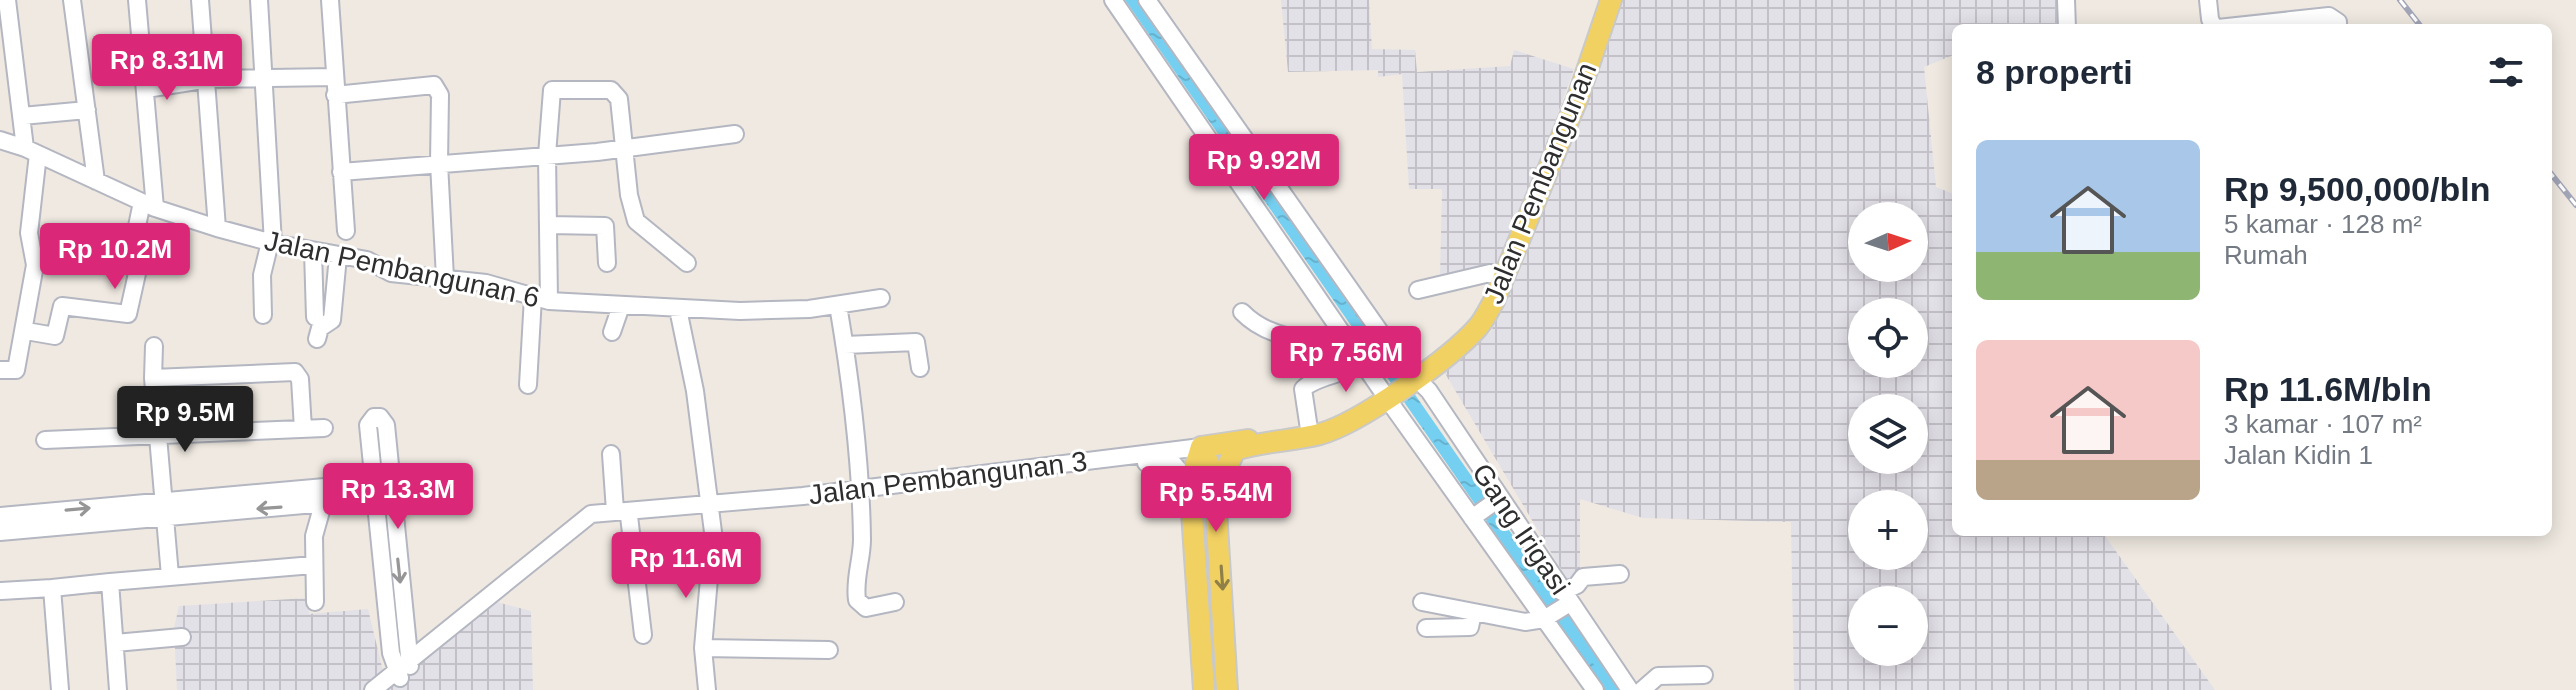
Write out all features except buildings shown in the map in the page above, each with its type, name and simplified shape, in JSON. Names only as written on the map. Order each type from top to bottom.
[{"type":"main road","name":"Jalan Pembangunan","points":[[1412,374],[1473,319],[1497,275],[1599,0]]},
{"type":"main road","name":"Jalan Pembangunan","points":[[1215,493],[1235,450],[1257,443],[1320,434],[1346,423],[1480,325],[1494,301],[1578,97],[1611,0]]},
{"type":"main road","name":"Jalan Pembangunan","points":[[1201,447],[1309,429],[1339,420],[1386,393]]},
{"type":"main road","points":[[1201,447],[1212,470],[1215,493],[1227,690]]},
{"type":"main road","points":[[1201,447],[1190,483],[1204,690]]},
{"type":"main road","points":[[1200,615],[1215,620],[1224,615]]},
{"type":"street","points":[[72,0],[96,181]]},
{"type":"street","points":[[130,260],[149,205],[146,89],[137,0]]},
{"type":"street","points":[[200,0],[209,79],[217,228]]},
{"type":"street","points":[[259,0],[272,243],[262,275],[263,315]]},
{"type":"street","points":[[330,0],[346,231]]},
{"type":"street","points":[[1113,0],[1232,166],[1362,362],[1486,508],[1558,607],[1595,690]]},
{"type":"street","name":"Gang Irigasi","points":[[1147,0],[1251,153],[1412,374],[1486,508],[1558,607],[1630,690]]},
{"type":"street","points":[[2066,0],[2067,24]]},
{"type":"street","points":[[2208,0],[2213,24]]},
{"type":"street","points":[[0,370],[16,370],[26,331],[34,257],[29,233],[32,151],[7,56],[5,7]]},
{"type":"street","points":[[2254,24],[2329,16],[2338,24]]},
{"type":"street","points":[[146,89],[209,79],[335,77]]},
{"type":"street","points":[[335,95],[434,85],[440,95],[439,163],[445,278]]},
{"type":"street","points":[[528,385],[548,225],[547,155],[552,90],[611,90],[619,99],[627,149],[629,195],[636,221],[687,263]]},
{"type":"street","points":[[22,116],[87,110]]},
{"type":"street","points":[[341,172],[627,149],[735,134]]},
{"type":"street","name":"Jalan Pembangunan 6","points":[[0,140],[32,151],[149,205],[272,243],[367,260],[391,273],[486,283],[541,299],[678,309],[809,309],[881,298]]},
{"type":"street","points":[[1232,166],[1251,153]]},
{"type":"street","points":[[548,225],[605,226],[607,263]]},
{"type":"street","points":[[26,331],[55,336],[62,306],[128,314],[138,269],[130,260],[81,249],[69,263],[34,257]]},
{"type":"street","points":[[313,251],[315,317]]},
{"type":"street","points":[[317,339],[320,328],[332,320],[338,256]]},
{"type":"street","points":[[1418,290],[1490,273],[1497,275]]},
{"type":"street","points":[[838,305],[856,433],[862,542],[855,582],[857,600],[866,608],[895,602]]},
{"type":"street","points":[[612,332],[621,306]]},
{"type":"street","points":[[678,309],[695,391],[712,545],[703,648],[707,690]]},
{"type":"street","points":[[1242,312],[1255,325],[1278,334],[1330,340],[1343,333]]},
{"type":"street","points":[[845,345],[916,342],[920,368]]},
{"type":"street","points":[[154,346],[153,378],[170,576]]},
{"type":"street","points":[[1309,429],[1303,389],[1309,382],[1350,371],[1362,362]]},
{"type":"street","points":[[153,378],[295,372],[300,379],[303,429]]},
{"type":"street","points":[[45,440],[324,428]]},
{"type":"street","name":"Jalan Pembangunan 3","points":[[859,493],[1201,447]]},
{"type":"street","points":[[611,454],[643,635]]},
{"type":"street","name":"Jalan Pembangunan 3","points":[[373,690],[576,523],[591,514],[708,508],[1161,461],[1172,462],[1190,483]]},
{"type":"street","points":[[0,532],[165,508],[382,490]]},
{"type":"street","points":[[0,516],[323,504],[382,490]]},
{"type":"street","points":[[382,490],[400,668]]},
{"type":"street","points":[[315,602],[314,536],[323,504]]},
{"type":"street","points":[[0,581],[0,591],[313,565]]},
{"type":"street","points":[[1422,602],[1525,622],[1558,607],[1583,577],[1620,574]]},
{"type":"street","points":[[110,582],[118,690]]},
{"type":"street","points":[[52,588],[60,690]]},
{"type":"street","points":[[1426,628],[1470,627],[1473,613]]},
{"type":"street","points":[[115,643],[182,637]]},
{"type":"street","points":[[703,648],[829,650]]},
{"type":"street","points":[[1642,690],[1658,676],[1704,675]]},
{"type":"shaded area","points":[[1281,0],[1369,0],[1372,49],[1415,50],[1417,72],[1510,66],[1514,50],[1574,69],[1499,276],[1440,277],[1442,189],[1409,189],[1402,74],[1378,77],[1378,70],[1288,72]]},
{"type":"shaded area","points":[[1613,0],[2057,0],[2058,24],[1952,24],[1952,56],[1924,67],[1936,187],[1952,193],[1952,536],[2105,536],[2215,690],[1794,690],[1791,522],[1643,518],[1580,499],[1580,569],[1568,581],[1443,370],[1491,332]]},
{"type":"shaded area","points":[[308,598],[309,614],[368,609],[383,671],[412,645],[481,598],[531,611],[533,690],[177,690],[174,628],[179,606]]},
{"type":"water","points":[[1125,0],[1141,0],[1620,690],[1604,690]]},
{"type":"waterway","points":[[1559,604],[1604,663]]},
{"type":"railway","points":[[2400,0],[2419,24]]},
{"type":"railway","points":[[2552,175],[2576,205]]}]
